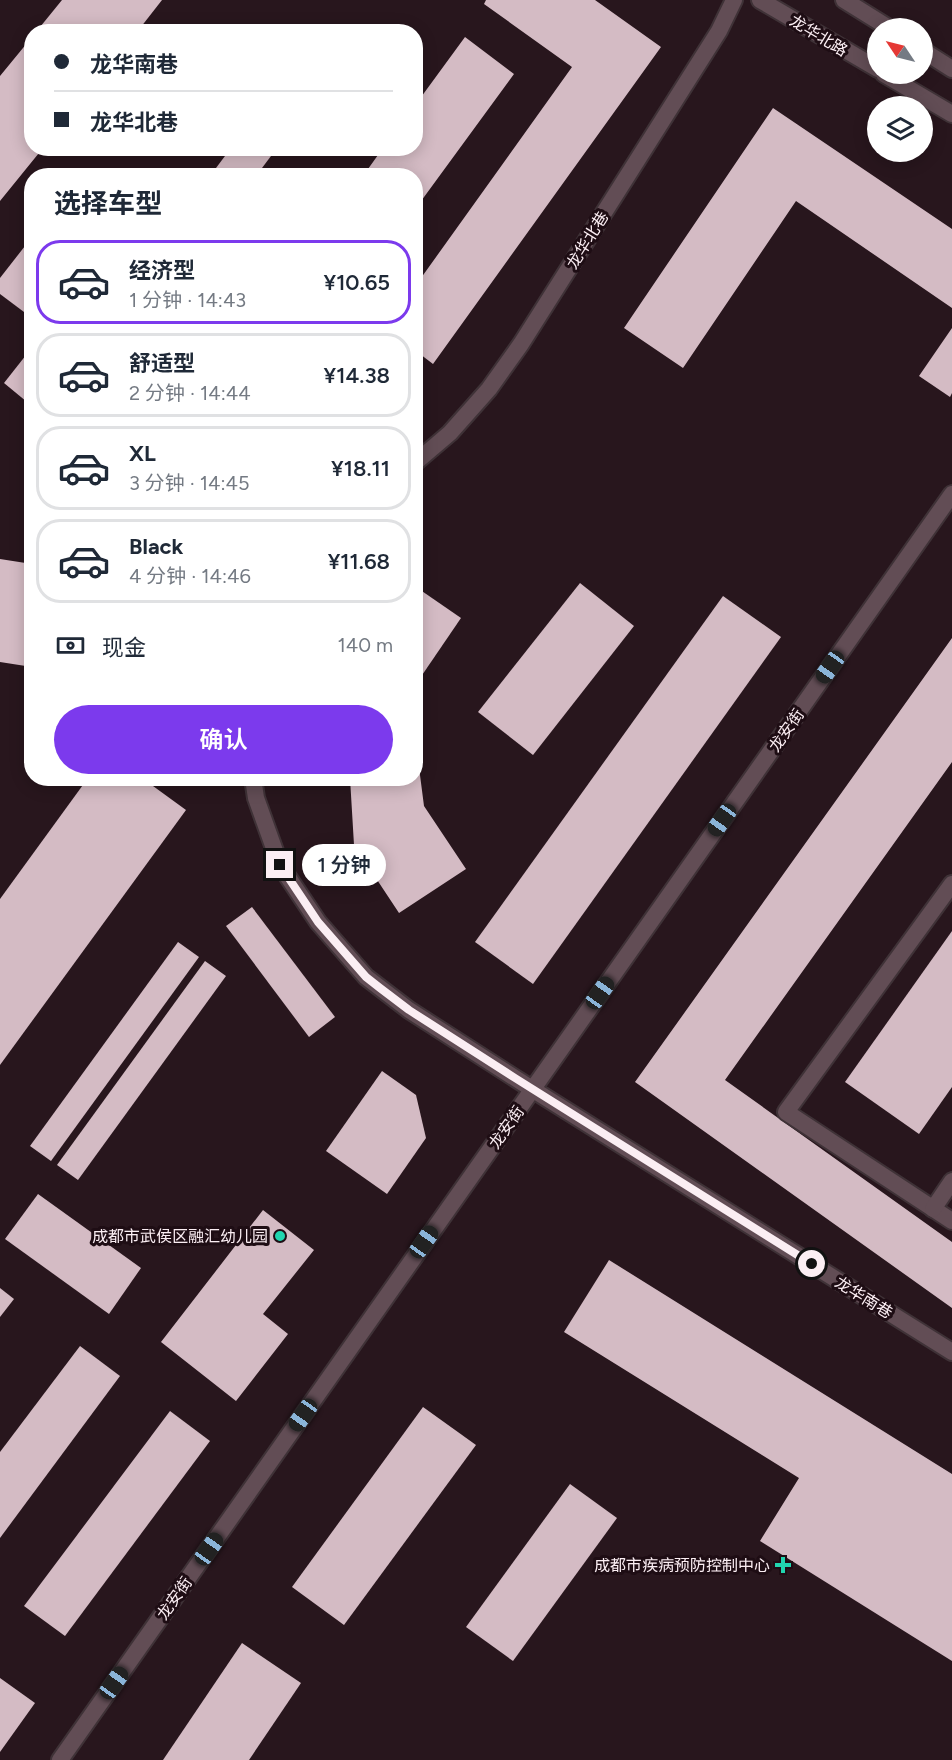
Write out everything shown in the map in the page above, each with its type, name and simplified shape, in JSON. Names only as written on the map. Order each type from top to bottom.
[{"type":"street","name":"龙华北巷","points":[[423,456],[470,412],[521,344],[719,31],[734,0]]},
{"type":"street","name":"龙华北路","points":[[760,0],[867,63]]},
{"type":"street","points":[[844,0],[873,18]]},
{"type":"street","points":[[933,57],[952,69]]},
{"type":"street","points":[[901,84],[952,114]]},
{"type":"street","name":"龙安街","points":[[60,1760],[952,494]]},
{"type":"street","points":[[255,786],[256,798],[280,865],[318,922],[366,977],[409,1010],[532,1089]]},
{"type":"street","points":[[952,885],[786,1112],[952,1221]]},
{"type":"street","name":"龙华南巷","points":[[532,1089],[952,1352]]},
{"type":"street","points":[[933,1209],[952,1181]]},
{"type":"building","points":[[62,0],[162,0],[143,24],[42,24]]},
{"type":"building","points":[[486,0],[595,0],[661,47],[433,364],[423,356],[423,275],[572,67],[484,4]]},
{"type":"building","points":[[465,37],[514,74],[423,198],[423,168],[369,168],[377,156],[423,156],[423,94]]},
{"type":"building","points":[[24,47],[24,156],[37,156],[27,168],[24,168],[24,171],[0,201],[0,76]]},
{"type":"building","points":[[773,108],[952,229],[952,308],[796,201],[683,368],[624,328]]},
{"type":"building","points":[[225,156],[271,156],[262,168],[216,168]]},
{"type":"building","points":[[24,247],[24,312],[0,294],[0,278]]},
{"type":"building","points":[[952,328],[952,393],[950,397],[919,376]]},
{"type":"building","points":[[24,358],[24,400],[4,383]]},
{"type":"building","points":[[0,559],[24,563],[24,666],[0,662]]},
{"type":"building","points":[[580,583],[634,626],[533,755],[478,712]]},
{"type":"building","points":[[423,592],[461,618],[423,674]]},
{"type":"building","points":[[723,596],[781,637],[533,984],[475,942]]},
{"type":"building","points":[[952,638],[952,762],[725,1080],[952,1242],[952,1308],[635,1082]]},
{"type":"building","points":[[82,786],[153,786],[186,810],[0,1065],[0,899]]},
{"type":"building","points":[[350,786],[421,786],[424,806],[466,869],[399,913],[354,845]]},
{"type":"building","points":[[252,907],[335,1017],[309,1037],[226,926]]},
{"type":"building","points":[[952,931],[952,1087],[919,1134],[845,1082]]},
{"type":"building","points":[[178,942],[199,957],[51,1161],[30,1146]]},
{"type":"building","points":[[205,961],[226,976],[78,1180],[57,1165]]},
{"type":"building","points":[[382,1071],[416,1095],[426,1138],[387,1194],[326,1151]]},
{"type":"building","points":[[38,1194],[141,1268],[109,1314],[5,1239]]},
{"type":"building","points":[[263,1210],[314,1250],[263,1314],[288,1334],[236,1401],[161,1342]]},
{"type":"building","points":[[609,1260],[952,1474],[952,1661],[760,1541],[799,1478],[564,1332]]},
{"type":"building","points":[[0,1288],[14,1299],[0,1317]]},
{"type":"building","points":[[80,1346],[120,1376],[0,1538],[0,1452]]},
{"type":"building","points":[[423,1407],[476,1445],[344,1625],[292,1587]]},
{"type":"building","points":[[170,1411],[210,1441],[65,1636],[24,1606]]},
{"type":"building","points":[[570,1484],[617,1518],[513,1661],[466,1627]]},
{"type":"building","points":[[242,1643],[301,1683],[249,1760],[163,1760]]},
{"type":"building","points":[[0,1678],[35,1703],[0,1752]]},
{"type":"place","name":"成都市武侯区融汇幼儿园","points":[[280,1236]]},
{"type":"place","name":"成都市疾病预防控制中心","points":[[783,1565]]},
{"type":"route","points":[[280,865],[318,922],[366,977],[409,1010],[812,1264]]}]
